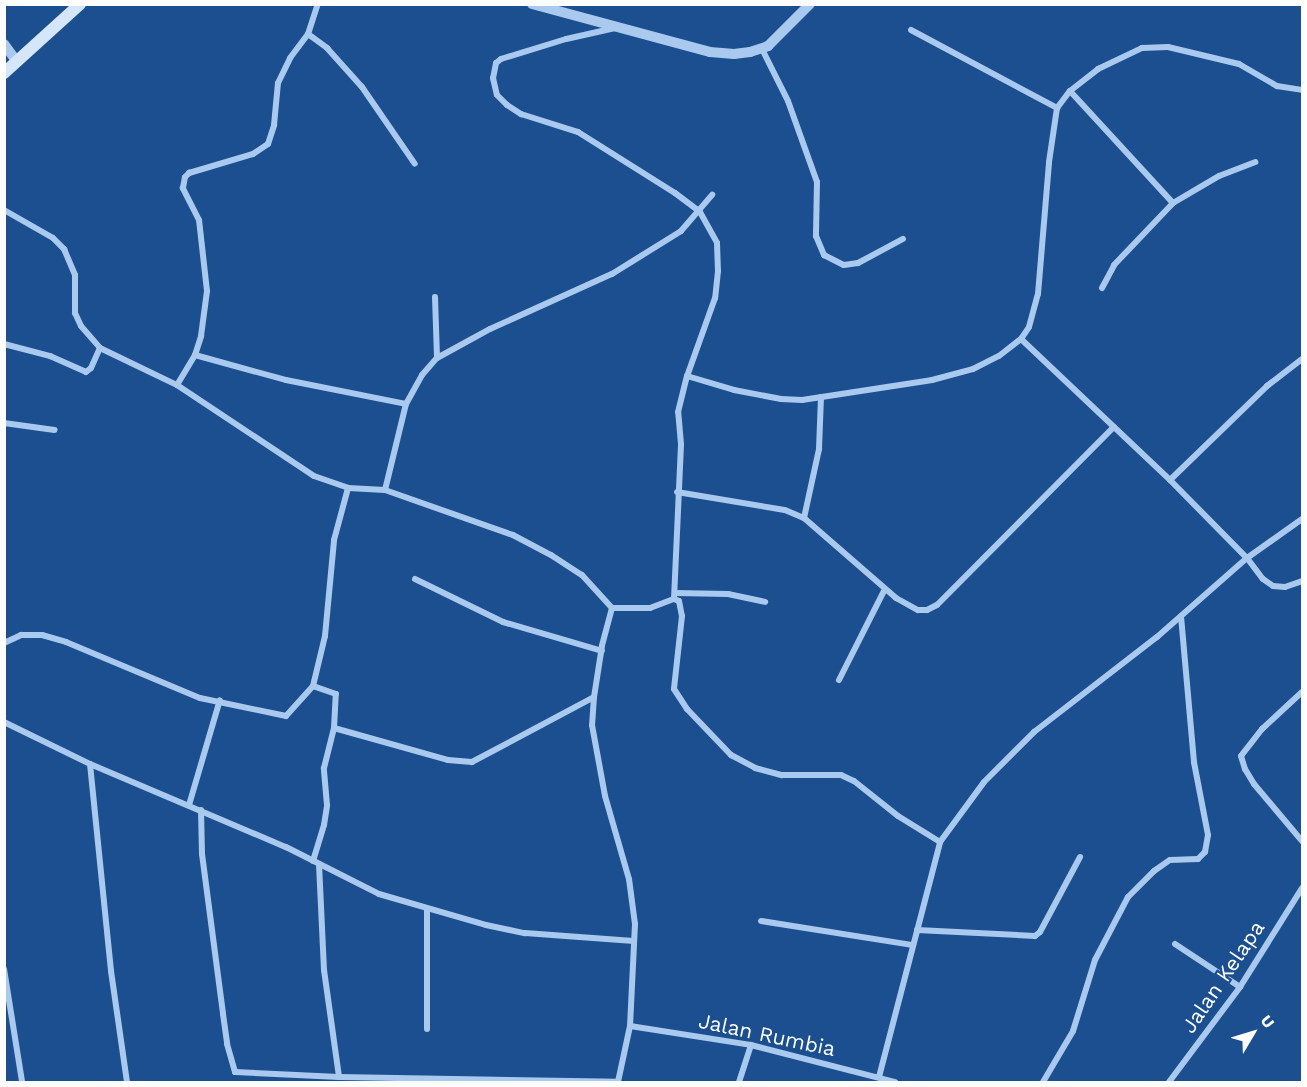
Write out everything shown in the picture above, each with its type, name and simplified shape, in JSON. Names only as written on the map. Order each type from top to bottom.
[{"type":"main road","points":[[4,73],[80,4]]},
{"type":"street","points":[[177,385],[195,355],[206,312],[207,277],[199,220],[183,188],[185,177],[189,173],[253,154],[268,144],[272,136],[278,83],[290,58],[308,34],[318,4]]},
{"type":"street","points":[[532,4],[710,52],[734,54],[762,49],[782,35],[810,4]]},
{"type":"street","points":[[616,28],[566,39],[501,59],[496,63],[493,78],[497,95],[513,110],[578,132],[675,193],[700,212],[717,243],[718,271],[715,298],[687,376],[678,412],[681,444],[674,596],[678,601],[682,616],[674,689],[682,704],[719,744],[743,762],[782,775],[841,775],[855,780],[898,816],[940,842]]},
{"type":"street","points":[[911,30],[1057,108]]},
{"type":"street","points":[[308,34],[327,48],[362,87],[415,164]]},
{"type":"street","points":[[4,44],[17,62]]},
{"type":"street","points":[[687,376],[734,390],[780,399],[821,397],[932,380],[973,369],[999,356],[1021,339],[1029,327],[1038,294],[1049,162],[1057,108],[1070,91],[1098,69],[1122,56],[1142,48],[1168,47],[1239,64],[1277,86],[1302,90]]},
{"type":"street","points":[[762,49],[789,101],[817,182],[816,236],[824,255],[844,265],[858,263],[903,238]]},
{"type":"street","points":[[1070,91],[1173,202]]},
{"type":"street","points":[[1102,288],[1114,265],[1173,202],[1219,176],[1255,162]]},
{"type":"street","points":[[385,490],[406,404],[422,375],[437,358],[490,329],[612,274],[681,231],[700,212],[712,195]]},
{"type":"street","points":[[4,210],[53,238],[64,249],[75,275],[75,313],[81,326],[100,348],[177,385],[314,476],[348,488],[385,490],[513,536],[551,555],[582,575],[612,608],[650,608],[674,596],[729,594],[765,602]]},
{"type":"street","points":[[435,297],[437,358]]},
{"type":"street","points":[[1021,339],[1170,480],[1247,558],[1263,579],[1273,586],[1285,588],[1302,582]]},
{"type":"street","points":[[4,344],[50,356],[86,372],[91,368],[100,348]]},
{"type":"street","points":[[195,355],[286,380],[406,404]]},
{"type":"street","points":[[1170,480],[1267,386],[1302,359]]},
{"type":"street","points":[[804,518],[819,449],[821,397]]},
{"type":"street","points":[[4,423],[55,430]]},
{"type":"street","points":[[677,492],[785,510],[804,518],[885,589],[918,610],[937,604],[1114,426]]},
{"type":"street","points":[[4,643],[21,635],[42,635],[66,642],[200,698],[220,700],[286,716],[313,686],[325,636],[334,540],[348,488]]},
{"type":"street","points":[[879,1077],[940,842],[984,782],[1034,732],[1181,617],[1247,558],[1302,519]]},
{"type":"street","points":[[415,579],[503,622],[602,651]]},
{"type":"street","points":[[839,680],[885,589]]},
{"type":"street","points":[[201,810],[202,854],[227,1044],[235,1072],[440,1081],[618,1082],[630,1026],[635,924],[629,879],[605,796],[592,725],[594,697],[612,608]]},
{"type":"street","points":[[1043,1083],[1072,1031],[1095,960],[1128,897],[1154,871],[1170,860],[1198,859],[1205,852],[1208,835],[1194,762],[1181,617]]},
{"type":"street","points":[[313,686],[336,694],[334,728],[324,768],[327,805],[316,862],[324,970],[339,1077]]},
{"type":"street","points":[[1302,692],[1262,729],[1241,756],[1245,769],[1254,784],[1302,840]]},
{"type":"street","points":[[334,728],[448,760],[472,762],[594,697]]},
{"type":"street","points":[[189,805],[220,700]]},
{"type":"street","points":[[4,722],[90,764],[201,810],[316,862],[379,894],[427,909],[525,933],[634,941]]},
{"type":"street","points":[[90,764],[111,971],[127,1083]]},
{"type":"street","points":[[917,930],[1035,936],[1040,932],[1080,856]]},
{"type":"street","name":"Jalan Kelapa","points":[[1169,1083],[1240,987],[1300,899],[1302,888]]},
{"type":"street","points":[[427,909],[427,1029]]},
{"type":"street","points":[[761,921],[913,945]]},
{"type":"street","points":[[1174,944],[1240,987]]},
{"type":"street","points":[[4,969],[22,1083]]},
{"type":"street","name":"Jalan Rumbia","points":[[630,1026],[752,1045],[895,1083]]},
{"type":"street","points":[[739,1083],[752,1045]]}]
